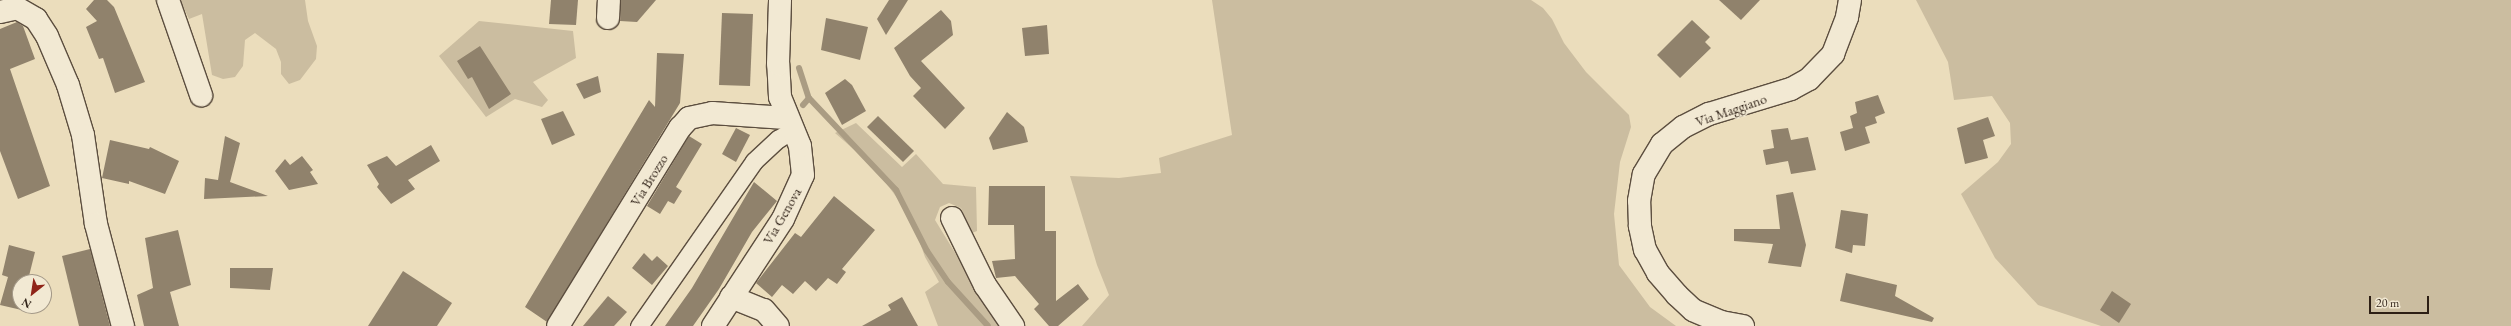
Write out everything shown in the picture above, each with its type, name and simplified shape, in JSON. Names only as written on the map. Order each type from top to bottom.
[{"type":"street","points":[[168,0],[201,95]]},
{"type":"street","name":"Via Genova","points":[[713,326],[783,219],[798,189],[803,175],[802,159],[780,97],[778,64],[780,0]]},
{"type":"street","name":"Via Maggiano","points":[[1743,326],[1721,322],[1693,310],[1677,295],[1658,273],[1645,250],[1640,226],[1639,201],[1644,174],[1662,144],[1683,127],[1709,114],[1791,89],[1810,80],[1833,54],[1847,17],[1850,0]]},
{"type":"street","points":[[12,7],[36,19],[47,36],[68,86],[82,135],[96,224],[122,326]]},
{"type":"street","name":"Via Brozzo","points":[[558,326],[680,128],[689,118],[712,112],[790,124]]},
{"type":"street","points":[[639,326],[754,161],[778,139],[790,124]]},
{"type":"street","points":[[952,218],[985,285],[1013,326]]},
{"type":"street","points":[[731,297],[764,310],[778,326]]},
{"type":"shaded area","points":[[180,0],[305,0],[308,21],[317,46],[316,59],[300,80],[289,84],[281,74],[281,62],[276,49],[255,33],[245,40],[243,66],[235,77],[223,79],[212,75],[202,14],[189,19]]},
{"type":"shaded area","points":[[1212,0],[1531,0],[1543,8],[1552,19],[1564,43],[1586,72],[1629,115],[1631,127],[1620,162],[1614,214],[1619,265],[1650,307],[1676,326],[1082,326],[1109,295],[1097,265],[1070,176],[1119,178],[1161,173],[1159,158],[1232,135]]},
{"type":"shaded area","points":[[1916,0],[2511,0],[2511,326],[2101,326],[2038,305],[1995,258],[1961,194],[1998,162],[2011,144],[2010,123],[1992,96],[1954,100],[1948,62]]},
{"type":"shaded area","points":[[479,21],[573,31],[576,58],[533,82],[548,100],[542,107],[515,99],[486,117],[439,56]]},
{"type":"shaded area","points":[[856,123],[902,167],[916,154],[943,184],[976,187],[977,231],[972,233],[961,208],[949,203],[940,207],[935,220],[1000,326],[938,326],[925,292],[939,282],[925,257],[911,217],[875,168],[835,133]]},
{"type":"building","points":[[94,0],[107,0],[114,7],[145,82],[115,93],[103,58],[99,59],[86,27],[97,21],[86,9]]},
{"type":"building","points":[[551,0],[578,0],[576,25],[549,24]]},
{"type":"building","points":[[621,0],[656,0],[637,22],[620,21]]},
{"type":"building","points":[[889,0],[908,0],[886,35],[877,19]]},
{"type":"building","points":[[1719,0],[1760,0],[1741,20]]},
{"type":"building","points":[[941,10],[951,21],[953,35],[921,61],[965,108],[945,129],[913,96],[921,88],[910,76],[894,48]]},
{"type":"building","points":[[722,13],[753,14],[750,86],[719,85]]},
{"type":"building","points":[[826,18],[868,27],[860,60],[821,50]]},
{"type":"building","points":[[1692,20],[1710,37],[1705,42],[1711,48],[1680,78],[1657,55]]},
{"type":"building","points":[[17,22],[23,26],[35,59],[10,69],[50,186],[18,199],[0,151],[0,29]]},
{"type":"building","points":[[1047,25],[1049,54],[1025,56],[1022,28]]},
{"type":"building","points":[[480,46],[511,94],[489,109],[472,77],[468,79],[457,61]]},
{"type":"building","points":[[657,53],[684,54],[680,103],[547,322],[525,307],[649,100],[655,107]]},
{"type":"building","points":[[598,76],[601,92],[584,99],[576,84]]},
{"type":"building","points":[[845,79],[852,85],[866,111],[842,125],[825,93]]},
{"type":"building","points":[[1878,95],[1885,113],[1875,117],[1877,123],[1865,127],[1870,143],[1845,151],[1840,132],[1853,128],[1850,116],[1857,113],[1855,102]]},
{"type":"building","points":[[563,111],[575,135],[552,145],[541,119]]},
{"type":"building","points":[[1007,112],[1024,127],[1028,142],[993,150],[989,138]]},
{"type":"building","points":[[878,116],[914,151],[903,162],[867,127]]},
{"type":"building","points":[[1988,117],[1995,136],[1983,140],[1988,158],[1965,164],[1957,128]]},
{"type":"building","points":[[736,128],[750,135],[736,162],[722,154]]},
{"type":"building","points":[[1788,128],[1791,140],[1808,137],[1816,170],[1791,174],[1788,161],[1766,165],[1763,150],[1774,148],[1771,130]]},
{"type":"building","points":[[225,136],[240,143],[230,182],[268,196],[204,199],[205,178],[218,180]]},
{"type":"building","points":[[689,136],[702,144],[676,187],[682,191],[674,204],[668,201],[660,214],[647,206]]},
{"type":"building","points":[[110,140],[149,149],[150,147],[179,161],[165,194],[129,181],[129,184],[102,178]]},
{"type":"building","points":[[431,145],[440,161],[408,180],[415,189],[391,204],[377,187],[379,184],[367,165],[387,156],[396,166]]},
{"type":"building","points":[[302,156],[313,170],[310,172],[318,184],[289,190],[275,171],[285,159],[290,165]]},
{"type":"building","points":[[754,182],[777,201],[752,232],[719,289],[693,326],[665,326],[692,288]]},
{"type":"building","points":[[989,186],[1045,186],[1045,231],[1056,231],[1056,301],[1078,284],[1089,299],[1058,326],[1049,326],[1034,309],[1039,304],[1015,276],[996,278],[992,261],[1015,259],[1014,225],[988,225]]},
{"type":"building","points":[[1793,192],[1806,245],[1801,267],[1768,263],[1773,244],[1734,241],[1734,229],[1780,229],[1776,195]]},
{"type":"building","points":[[834,196],[875,230],[842,269],[846,272],[837,284],[828,278],[816,291],[805,281],[793,294],[782,285],[772,297],[756,283],[795,233],[801,237]]},
{"type":"building","points":[[1841,210],[1868,214],[1865,246],[1853,245],[1852,253],[1835,248]]},
{"type":"building","points":[[178,230],[191,285],[170,292],[179,326],[144,326],[137,295],[153,288],[145,238]]},
{"type":"building","points":[[9,245],[35,252],[30,274],[12,274],[12,308],[0,305],[8,277],[2,275]]},
{"type":"building","points":[[90,249],[110,326],[79,326],[62,256]]},
{"type":"building","points":[[644,253],[652,261],[657,256],[668,266],[652,285],[632,268]]},
{"type":"building","points":[[230,268],[273,268],[270,290],[230,288]]},
{"type":"building","points":[[403,271],[452,303],[437,326],[368,326]]},
{"type":"building","points":[[1846,273],[1897,285],[1895,296],[1934,318],[1932,322],[1840,301]]},
{"type":"building","points":[[2112,291],[2131,304],[2119,323],[2100,310]]},
{"type":"building","points":[[608,296],[627,312],[614,326],[583,326]]},
{"type":"building","points":[[902,297],[918,326],[862,326],[891,310],[888,305]]},
{"type":"waterway","points":[[799,68],[809,98],[896,190],[927,251],[948,282],[988,326]]},
{"type":"waterway","points":[[803,105],[809,98]]}]
